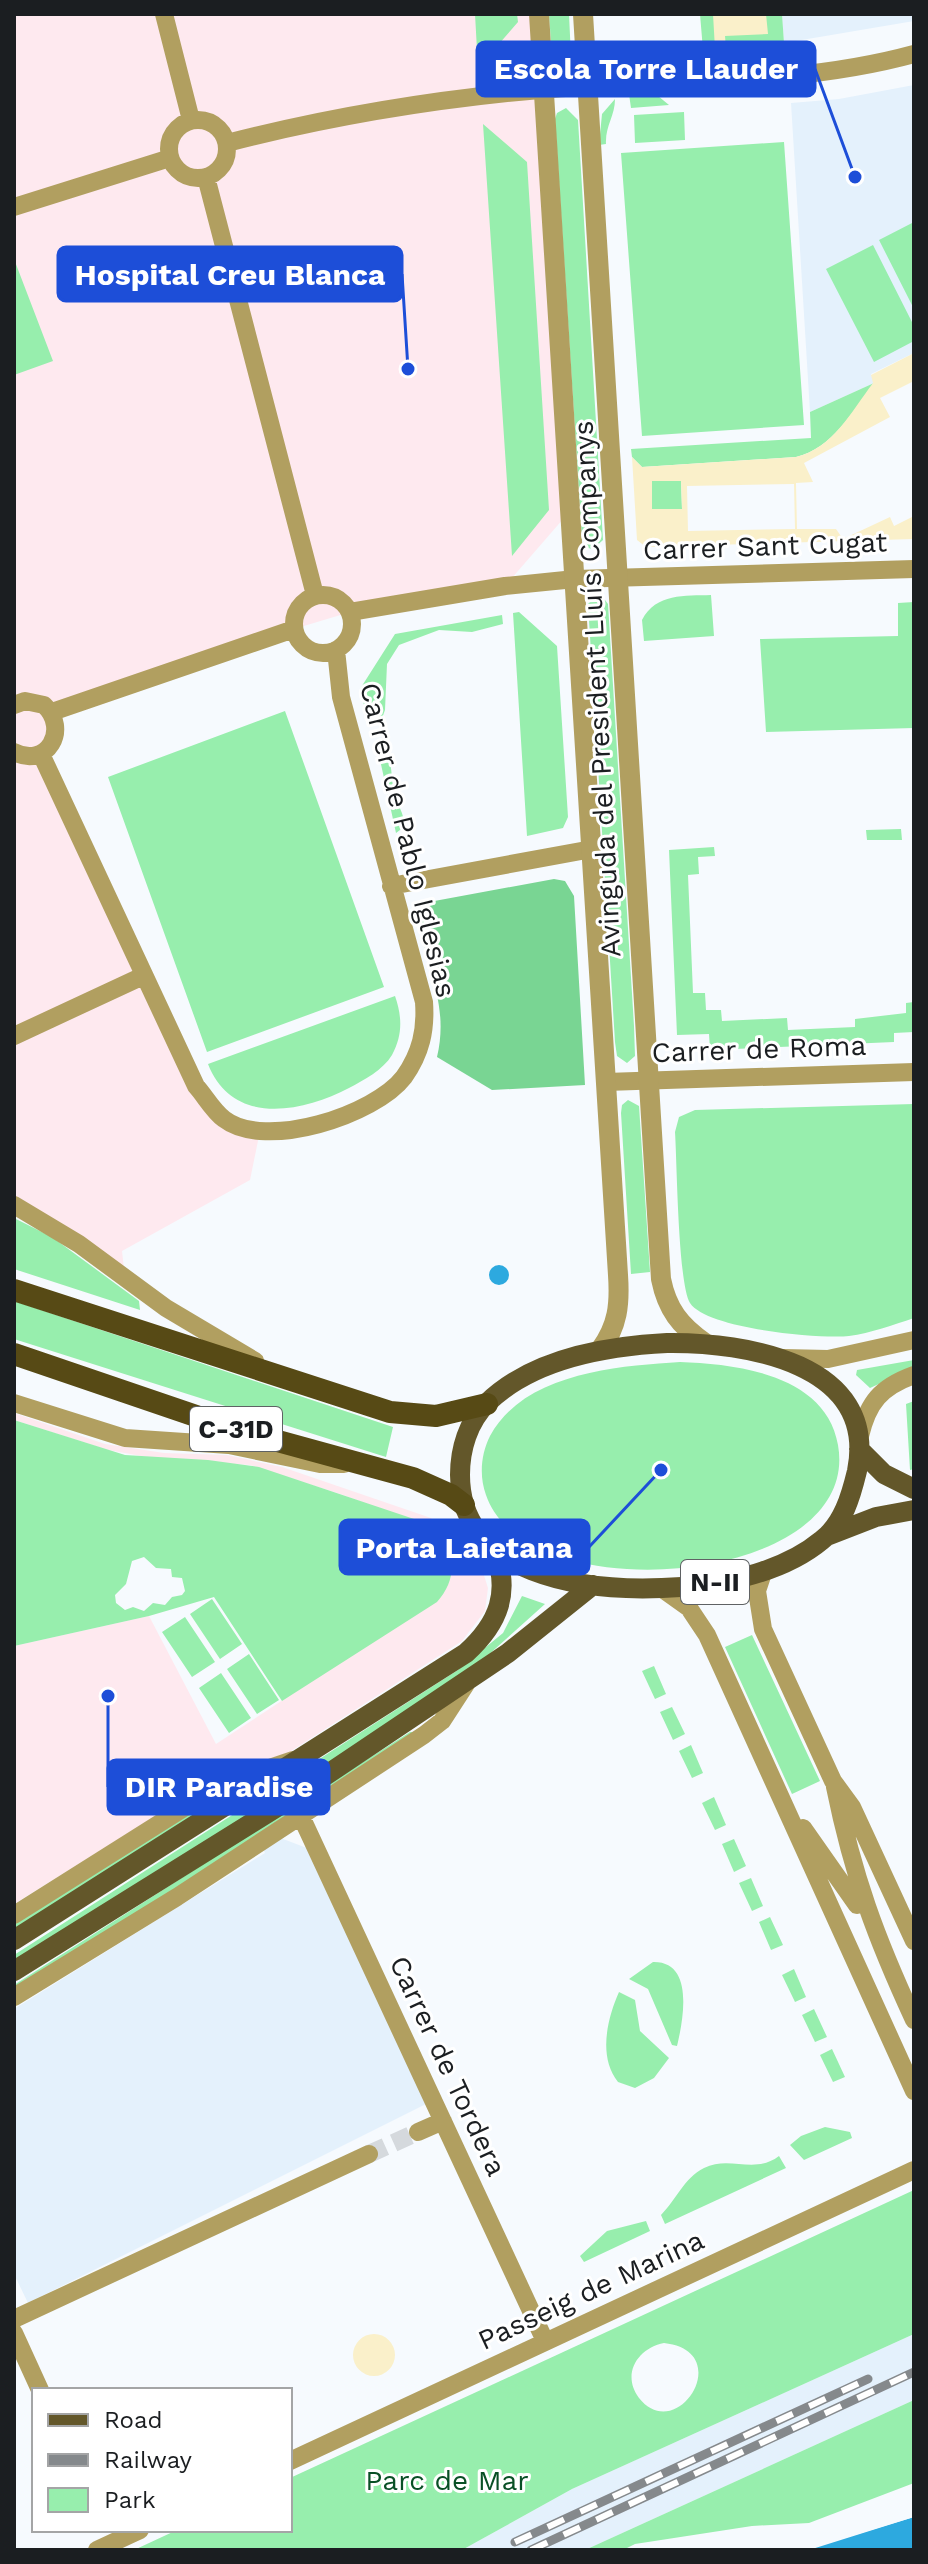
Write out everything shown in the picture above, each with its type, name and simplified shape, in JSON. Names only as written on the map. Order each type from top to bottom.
[{"type":"highway","name":"C-31D","points":[[14,1290],[292,1382],[404,1414],[456,1414],[487,1404]]},
{"type":"highway","name":"C-31D","points":[[14,1354],[234,1429],[359,1464]]},
{"type":"highway","points":[[359,1464],[426,1483],[464,1505]]},
{"type":"main road","name":"N-II","points":[[705,1343],[782,1357],[812,1372],[830,1386],[848,1409],[860,1442],[849,1501],[827,1536],[807,1551],[764,1570],[710,1583],[661,1588],[593,1585],[530,1570],[494,1549],[476,1529],[464,1505],[460,1479],[469,1428],[487,1404],[530,1375],[600,1350],[636,1344],[705,1343]]},
{"type":"main road","points":[[860,1442],[884,1474],[914,1489]]},
{"type":"main road","points":[[827,1536],[876,1517],[914,1510]]},
{"type":"main road","points":[[14,1940],[466,1653],[484,1637],[493,1623],[502,1596],[503,1578],[494,1549]]},
{"type":"main road","points":[[14,1971],[298,1794],[469,1680],[593,1585]]},
{"type":"street","points":[[164,14],[191,120]]},
{"type":"street","name":"Avinguda del President Lluís Companys","points":[[539,14],[619,1305],[611,1334],[600,1350]]},
{"type":"street","name":"Avinguda del President Lluís Companys","points":[[583,14],[665,1295],[677,1320],[705,1343]]},
{"type":"street","points":[[227,143],[270,132],[458,99],[543,90],[781,75],[914,54]]},
{"type":"street","points":[[191,120],[218,127],[227,143],[221,168],[206,177],[184,175],[170,158],[169,148],[175,131],[191,120]]},
{"type":"street","points":[[14,207],[170,158]]},
{"type":"street","points":[[206,177],[315,595]]},
{"type":"street","name":"Carrer Sant Cugat","points":[[350,612],[505,586],[575,579],[914,569]]},
{"type":"street","points":[[315,595],[336,597],[350,612],[351,634],[336,650],[323,653],[310,650],[299,641],[294,629],[298,608],[315,595]]},
{"type":"street","points":[[52,712],[294,629]]},
{"type":"street","name":"Carrer de Pablo Iglesias","points":[[143,976],[196,1086],[224,1120],[260,1131],[279,1131],[329,1121],[357,1111],[402,1080],[422,1043],[424,1002],[341,697],[336,650]]},
{"type":"street","points":[[14,705],[35,701],[52,712],[57,735],[52,746],[41,754],[29,757],[14,752]]},
{"type":"street","points":[[14,1036],[143,976],[41,754]]},
{"type":"street","points":[[391,886],[592,849]]},
{"type":"street","name":"Carrer de Roma","points":[[606,1082],[914,1072]]},
{"type":"street","points":[[14,1205],[79,1244],[166,1308],[292,1382]]},
{"type":"street","points":[[782,1357],[828,1359],[914,1340]]},
{"type":"street","points":[[860,1442],[876,1396],[883,1389],[914,1375]]},
{"type":"street","points":[[14,1403],[125,1438],[229,1445],[320,1464],[359,1464]]},
{"type":"street","points":[[764,1570],[757,1598],[763,1629],[833,1781],[852,1807],[909,1915],[914,1941]]},
{"type":"street","points":[[661,1588],[679,1598],[698,1618],[914,2091]]},
{"type":"street","points":[[14,1997],[177,1897],[424,1735],[442,1721],[469,1680]]},
{"type":"street","points":[[14,1915],[222,1784],[255,1770],[303,1757]]},
{"type":"street","points":[[833,1781],[851,1864],[875,1935],[914,2020]]},
{"type":"street","points":[[784,1803],[835,1869],[875,1935]]},
{"type":"street","name":"Carrer de Tordera","points":[[300,1814],[545,2341]]},
{"type":"street","points":[[418,2132],[443,2121]]},
{"type":"street","points":[[14,2319],[369,2154]]},
{"type":"street","name":"Passeig de Marina","points":[[292,2460],[914,2170]]},
{"type":"street","points":[[14,2333],[39,2388]]},
{"type":"street","points":[[104,2541],[133,2532]]},
{"type":"shaded area","points":[[14,14],[533,14],[564,518],[505,586],[367,607],[227,649],[52,712],[41,754],[143,976],[224,1120],[260,1131],[250,1180],[122,1251],[125,1278],[14,1205]]},
{"type":"shaded area","points":[[782,14],[914,14],[914,21],[784,43]]},
{"type":"shaded area","points":[[914,85],[914,353],[871,374],[874,383],[810,412],[791,103],[839,99]]},
{"type":"shaded area","points":[[14,1413],[105,1444],[164,1453],[227,1455],[282,1467],[431,1518],[482,1569],[488,1588],[485,1611],[462,1641],[288,1753],[248,1765],[194,1799],[191,1794],[14,1904],[14,1646],[149,1616],[216,1744],[289,1696],[452,1565],[448,1545],[435,1529],[343,1495],[250,1465],[158,1459],[108,1450],[14,1420]]},
{"type":"shaded area","points":[[278,1837],[312,1850],[430,2102],[28,2303],[14,2274],[14,2009],[265,1853],[263,1848]]},
{"type":"shaded area","points":[[914,2334],[914,2400],[585,2550],[462,2550],[572,2489]]},
{"type":"green space","points":[[475,14],[517,14],[518,22],[478,68]]},
{"type":"green space","points":[[549,14],[569,14],[571,57],[566,65],[558,65],[552,57]]},
{"type":"green space","points":[[700,14],[782,14],[784,43],[703,50]]},
{"type":"green space","points":[[652,91],[669,105],[631,108],[629,94]]},
{"type":"green space","points":[[615,99],[606,144],[599,145],[602,114]]},
{"type":"green space","points":[[566,108],[578,120],[603,540],[593,549],[588,548],[582,539],[555,119],[557,113]]},
{"type":"green space","points":[[684,112],[685,140],[635,143],[634,115]]},
{"type":"green space","points":[[483,124],[527,162],[549,510],[512,556]]},
{"type":"green space","points":[[784,142],[804,425],[642,436],[621,153]]},
{"type":"green space","points":[[914,222],[914,309],[879,240]]},
{"type":"green space","points":[[873,245],[914,326],[914,341],[874,362],[826,269]]},
{"type":"green space","points":[[14,259],[53,361],[14,375]]},
{"type":"green space","points":[[874,383],[831,437],[821,446],[796,457],[642,467],[632,457],[631,449],[811,438],[810,412]]},
{"type":"green space","points":[[681,480],[682,509],[652,509],[652,481]]},
{"type":"green space","points":[[711,595],[714,636],[644,641],[642,620],[655,605],[672,598]]},
{"type":"green space","points":[[595,597],[608,604],[634,1026],[635,1056],[627,1063],[617,1056],[615,1042],[588,604]]},
{"type":"green space","points":[[914,602],[914,728],[766,732],[760,639],[898,636],[898,603]]},
{"type":"green space","points":[[519,612],[557,646],[568,817],[563,828],[527,836],[513,613]]},
{"type":"green space","points":[[502,615],[503,624],[472,632],[439,630],[399,645],[387,664],[385,710],[381,721],[368,721],[360,689],[395,634]]},
{"type":"green space","points":[[285,711],[384,987],[207,1052],[108,777]]},
{"type":"green space","points":[[377,746],[387,755],[403,818],[404,827],[396,833]]},
{"type":"green space","points":[[901,829],[902,840],[867,840],[866,830]]},
{"type":"green space","points":[[714,847],[715,856],[698,857],[699,874],[688,875],[693,993],[705,993],[706,1010],[721,1010],[722,1021],[787,1018],[788,1030],[855,1027],[855,1019],[906,1013],[906,1003],[914,1002],[914,1032],[894,1033],[894,1042],[710,1050],[709,1034],[677,1035],[669,850]]},
{"type":"green space","points":[[554,879],[565,881],[574,896],[585,1085],[492,1090],[437,1057],[440,1037],[438,1002],[419,914],[429,902]]},
{"type":"green space","points":[[395,996],[400,1026],[392,1055],[373,1074],[330,1097],[290,1108],[270,1109],[251,1105],[233,1097],[219,1084],[208,1064]]},
{"type":"green space","points":[[628,1100],[639,1106],[650,1272],[631,1274],[621,1113],[622,1105]]},
{"type":"green space","points":[[914,1104],[914,1318],[857,1335],[814,1336],[740,1326],[700,1312],[690,1303],[683,1272],[679,1222],[675,1132],[679,1117],[695,1110]]},
{"type":"green space","points":[[14,1218],[52,1237],[139,1301],[140,1310],[14,1269]]},
{"type":"green space","points":[[14,1301],[393,1427],[386,1457],[14,1339]]},
{"type":"green space","points":[[914,1360],[914,1368],[870,1388],[856,1375],[857,1370]]},
{"type":"green space","points":[[680,1362],[727,1366],[776,1378],[816,1403],[830,1421],[838,1445],[832,1493],[799,1529],[748,1554],[686,1568],[622,1569],[561,1557],[514,1533],[486,1495],[482,1473],[487,1443],[505,1415],[525,1398],[574,1377],[629,1366]]},
{"type":"green space","points":[[914,1401],[914,1469],[910,1470],[906,1404]]},
{"type":"green space","points":[[14,1420],[125,1455],[208,1460],[259,1467],[423,1522],[442,1539],[451,1559],[450,1580],[437,1602],[282,1701],[214,1597],[149,1616],[14,1646]],"holes":[[[144,1557],[156,1568],[171,1569],[172,1577],[182,1578],[185,1591],[182,1595],[172,1597],[165,1605],[153,1603],[144,1611],[133,1607],[125,1610],[116,1603],[115,1595],[126,1584],[132,1561]]]},
{"type":"green space","points":[[522,1596],[545,1604],[476,1666],[143,1884],[14,1963],[14,1955],[458,1670],[503,1633]]},
{"type":"green space","points":[[212,1599],[242,1644],[220,1659],[190,1614]]},
{"type":"green space","points":[[185,1617],[215,1662],[192,1677],[162,1632]]},
{"type":"green space","points":[[752,1635],[820,1781],[792,1794],[725,1647]]},
{"type":"green space","points":[[249,1654],[279,1700],[257,1714],[227,1669]]},
{"type":"green space","points":[[654,1666],[666,1694],[655,1699],[642,1671]]},
{"type":"green space","points":[[221,1673],[251,1718],[229,1733],[199,1688]]},
{"type":"green space","points":[[672,1707],[685,1734],[673,1740],[660,1712]]},
{"type":"green space","points":[[414,1732],[14,1994],[14,1985]]},
{"type":"green space","points":[[691,1745],[703,1773],[692,1778],[679,1751]]},
{"type":"green space","points":[[714,1797],[726,1825],[715,1830],[702,1803]]},
{"type":"green space","points":[[218,1799],[14,1933],[14,1924]]},
{"type":"green space","points":[[734,1839],[746,1866],[734,1872],[722,1844]]},
{"type":"green space","points":[[751,1878],[763,1906],[752,1911],[739,1883]]},
{"type":"green space","points":[[770,1917],[783,1945],[771,1950],[759,1922]]},
{"type":"green space","points":[[653,1962],[666,1964],[675,1971],[681,1982],[683,2008],[677,2046],[672,2045],[648,1989],[629,1979]]},
{"type":"green space","points":[[794,1969],[806,1997],[795,2002],[782,1975]]},
{"type":"green space","points":[[619,1992],[635,2000],[640,2031],[669,2058],[654,2078],[635,2088],[618,2082],[606,2050],[608,2026]]},
{"type":"green space","points":[[814,2009],[827,2037],[815,2042],[802,2015]]},
{"type":"green space","points":[[832,2049],[845,2077],[833,2082],[820,2055]]},
{"type":"green space","points":[[825,2127],[850,2132],[852,2138],[804,2160],[790,2145],[801,2136]]},
{"type":"green space","points":[[779,2156],[786,2168],[665,2224],[661,2215],[697,2172],[723,2163],[760,2164]]},
{"type":"green space","name":"Parc de Mar","points":[[914,2190],[914,2334],[572,2489],[462,2550],[134,2550],[173,2532],[292,2532],[292,2477]],"holes":[[[664,2343],[685,2350],[696,2362],[698,2377],[693,2392],[683,2404],[669,2411],[654,2410],[639,2398],[634,2389],[632,2371],[635,2363],[655,2346]]]},
{"type":"green space","points":[[646,2221],[650,2231],[584,2262],[580,2256],[607,2231]]},
{"type":"green space","points":[[914,2400],[914,2483],[809,2523],[752,2526],[635,2544],[623,2550],[585,2550]]},
{"type":"sand","points":[[713,14],[766,14],[768,34],[725,36],[726,48],[715,49]]},
{"type":"sand","points":[[914,353],[914,381],[880,398],[890,417],[804,463],[813,482],[796,483],[797,529],[836,529],[843,539],[890,517],[894,526],[914,516],[914,539],[646,547],[637,540],[632,457],[642,467],[796,457],[821,446],[840,428],[873,383],[871,375]],"holes":[[[652,481],[681,481],[682,509],[652,509]],[[794,484],[795,529],[688,531],[687,486]]]},
{"type":"sand","points":[[374,2334],[389,2340],[395,2355],[389,2370],[374,2376],[359,2370],[353,2355],[359,2340]]},
{"type":"water","points":[[499,1265],[506,1268],[509,1275],[506,1282],[499,1285],[492,1282],[489,1275],[492,1268]]},
{"type":"water","points":[[914,2517],[914,2550],[809,2550]]},
{"type":"pier","points":[[914,2513],[914,2517],[805,2550],[808,2546]]},
{"type":"tunnel","points":[[369,2154],[418,2132]]},
{"type":"railway","points":[[531,2550],[914,2372]]},
{"type":"railway","points":[[515,2542],[868,2379]]},
{"type":"place","name":"Escola Torre Llauder","points":[[855,177]]},
{"type":"place","name":"Hospital Creu Blanca","points":[[408,369]]},
{"type":"place","name":"Porta Laietana","points":[[661,1470]]},
{"type":"place","name":"DIR Paradise","points":[[108,1696]]}]
